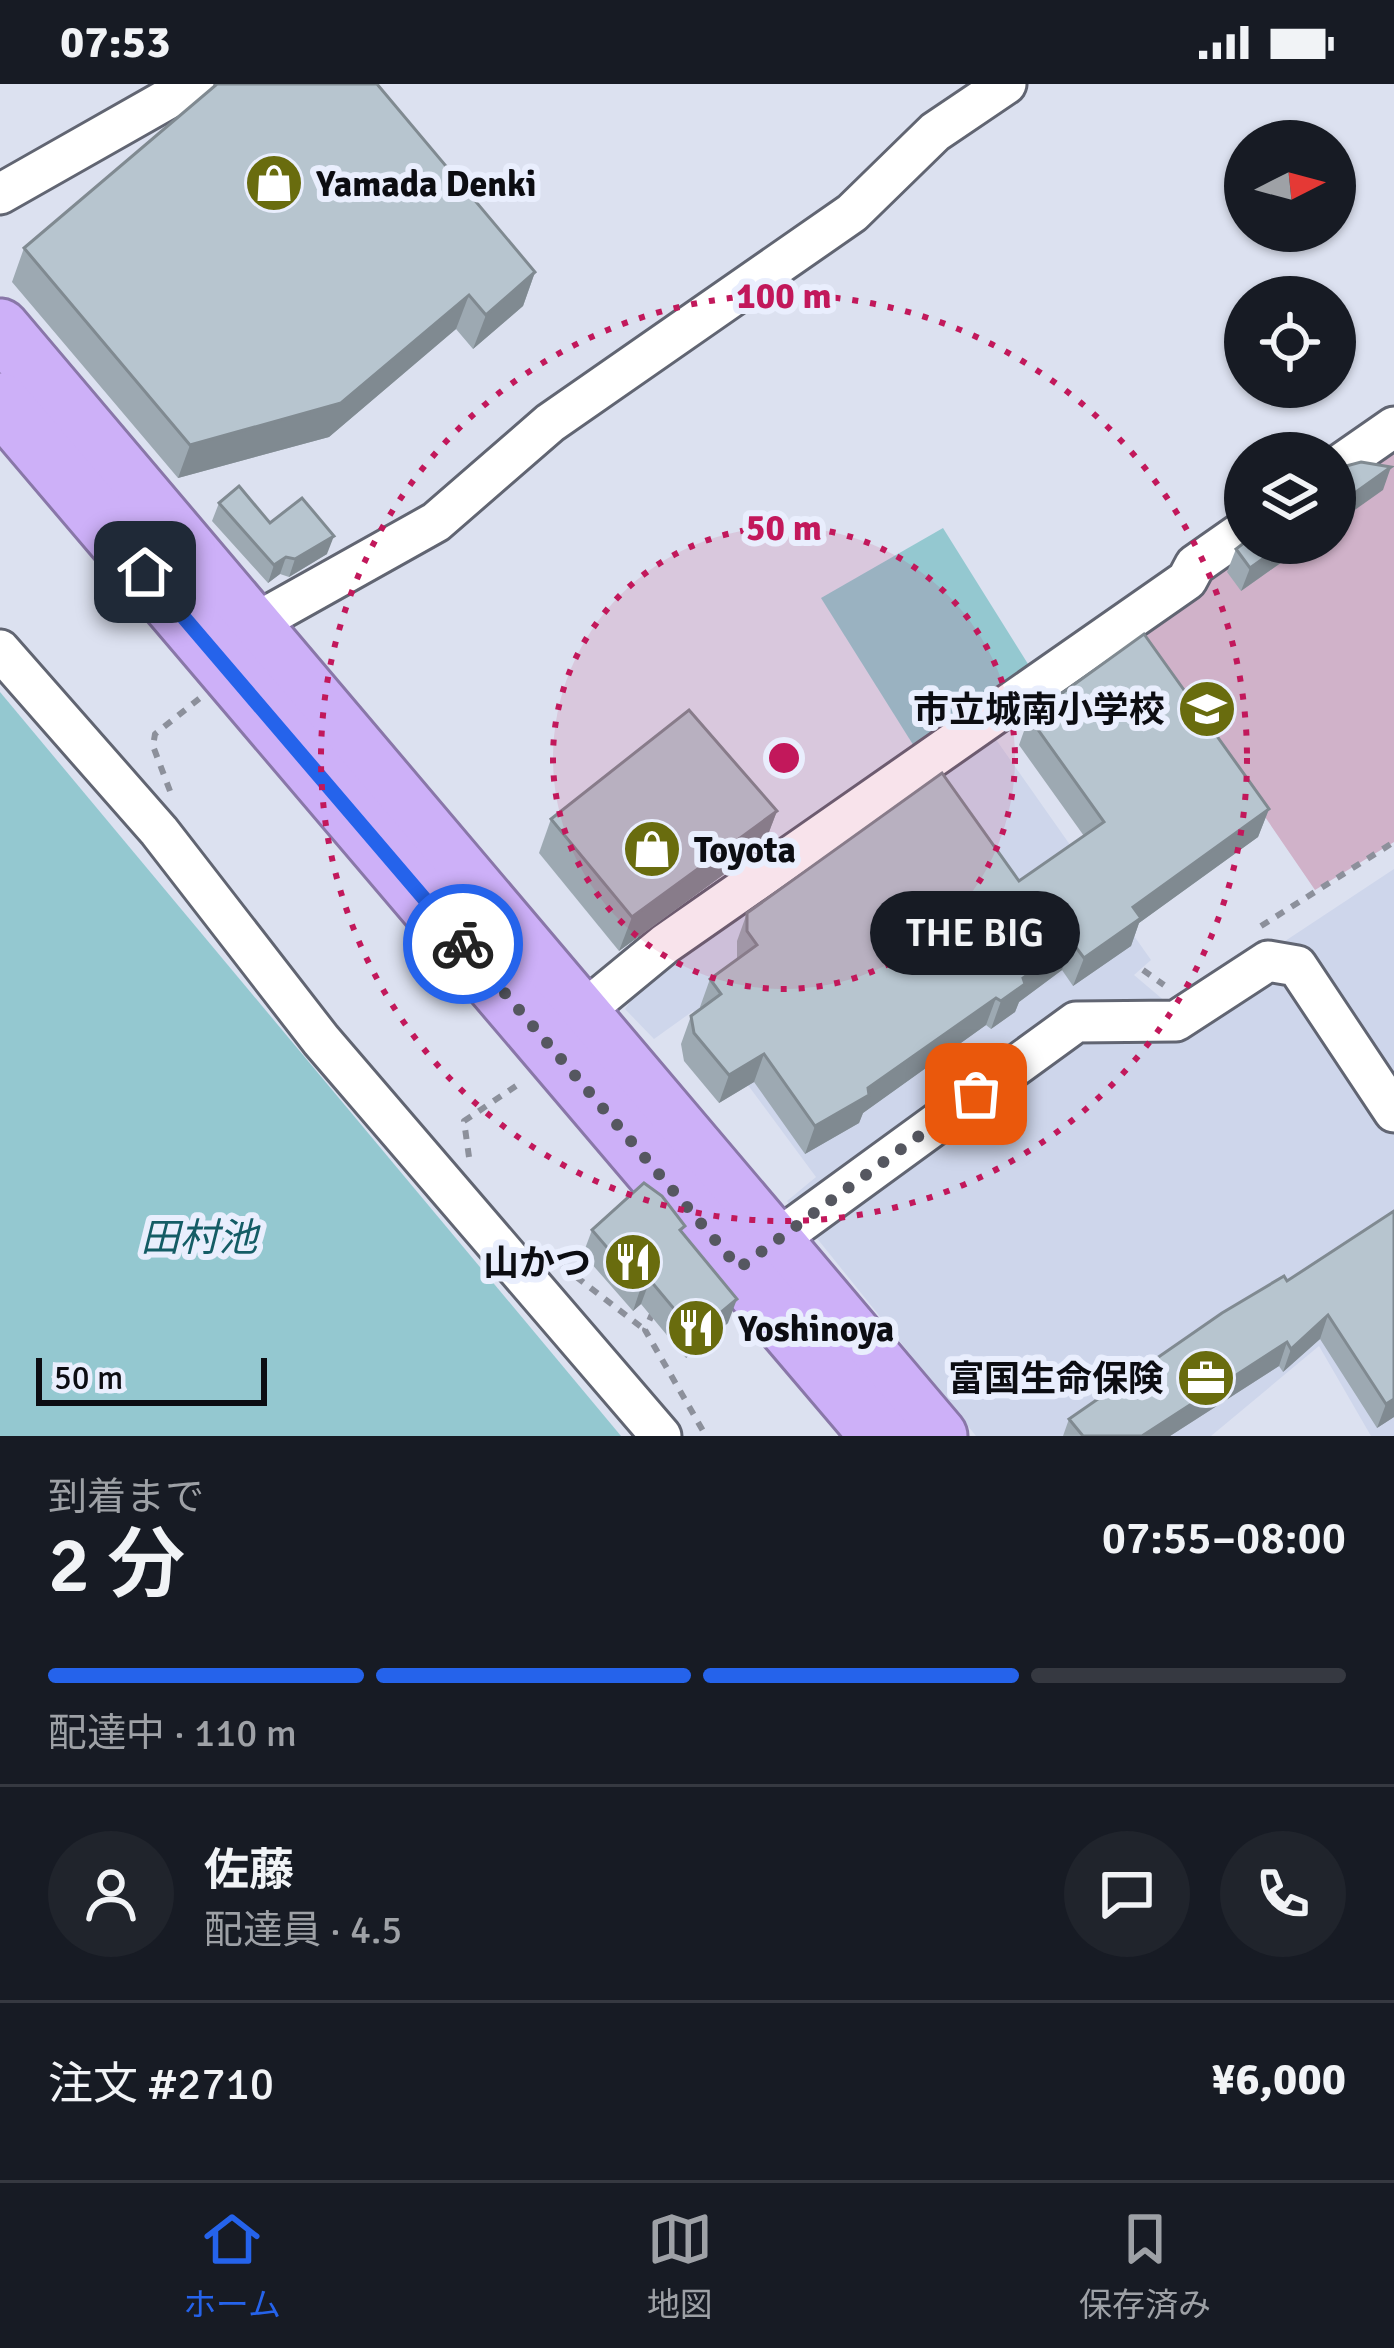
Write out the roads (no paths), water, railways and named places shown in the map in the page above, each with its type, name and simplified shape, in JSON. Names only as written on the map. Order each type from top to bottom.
[{"type":"highway","points":[[0,328],[241,649],[756,1255],[938,1436]]},
{"type":"highway","points":[[0,402],[241,649]]},
{"type":"highway","points":[[756,1255],[880,1436]]},
{"type":"street","points":[[0,194],[194,84]]},
{"type":"street","points":[[241,649],[436,522],[550,423],[852,213],[935,132],[1006,84]]},
{"type":"street","points":[[1356,453],[1394,427]]},
{"type":"street","points":[[572,1038],[665,944],[1186,580],[1195,565],[1224,545]]},
{"type":"street","points":[[0,650],[166,840],[321,1040],[661,1436]]},
{"type":"street","points":[[756,1255],[1076,1022],[1176,1021],[1268,961],[1297,966],[1394,1112]]},
{"type":"water","points":[[943,528],[1033,672],[917,751],[821,598]]},
{"type":"water","name":"田村池","points":[[0,692],[621,1436],[0,1436]]},
{"type":"place","name":"Yamada Denki","points":[[274,183]]},
{"type":"place","name":"市立城南小学校","points":[[1207,709]]},
{"type":"place","name":"Toyota","points":[[652,849]]},
{"type":"place","name":"THE BIG","points":[[976,1094]]},
{"type":"place","name":"山かつ","points":[[633,1262]]},
{"type":"place","name":"Yoshinoya","points":[[696,1328]]},
{"type":"place","name":"富国生命保険","points":[[1206,1378]]}]
